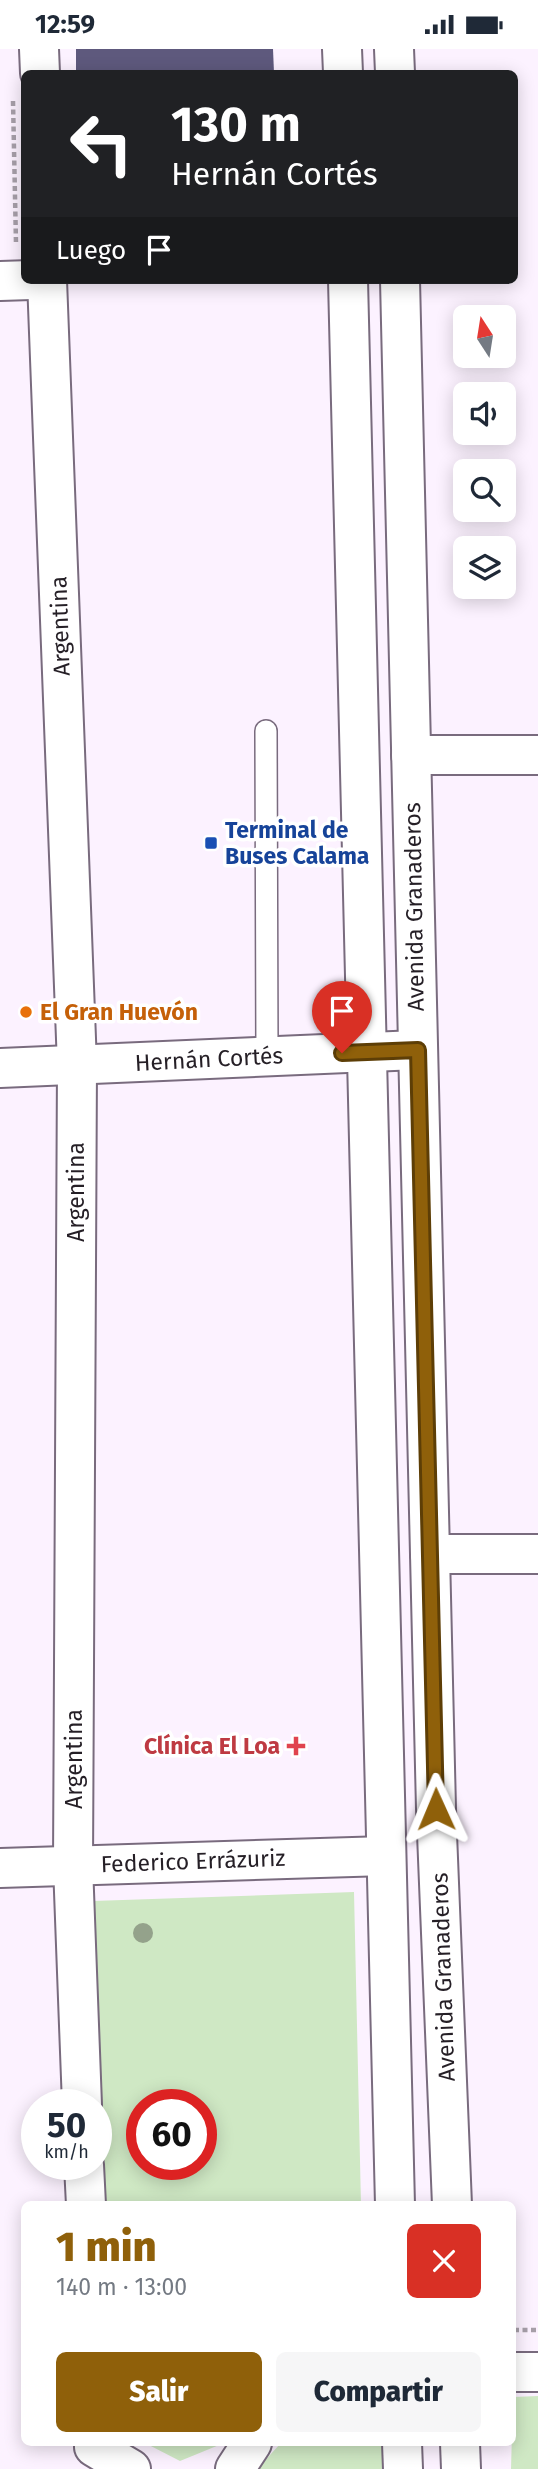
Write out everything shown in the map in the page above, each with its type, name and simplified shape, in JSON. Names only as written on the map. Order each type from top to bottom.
[{"type":"main road","points":[[39,49],[40,70]]},
{"type":"main road","points":[[342,49],[343,70]]},
{"type":"main road","points":[[394,49],[395,70]]},
{"type":"main road","points":[[0,281],[21,280]]},
{"type":"main road","name":"Argentina","points":[[47,284],[77,1065],[73,1865],[81,2089]]},
{"type":"main road","points":[[348,284],[395,2201]]},
{"type":"main road","name":"Avenida Granaderos","points":[[400,284],[430,1554],[452,2201]]},
{"type":"main road","points":[[411,755],[538,755]]},
{"type":"main road","name":"Hernán Cortés","points":[[0,1068],[418,1050]]},
{"type":"main road","points":[[430,1554],[538,1554]]},
{"type":"main road","name":"Federico Errázuriz","points":[[0,1868],[387,1856]]},
{"type":"main road","points":[[85,2180],[86,2201]]},
{"type":"main road","points":[[516,2372],[538,2372]]},
{"type":"main road","points":[[235,2469],[250,2446]]},
{"type":"main road","points":[[402,2446],[403,2469]]},
{"type":"main road","points":[[460,2446],[461,2469]]},
{"type":"main road","points":[[94,2453],[131,2469]]},
{"type":"lane","points":[[266,731],[267,1057]]},
{"type":"path","points":[[516,2330],[538,2330]]},
{"type":"green space","points":[[354,1892],[361,2201],[106,2201],[105,2180],[112,2180],[112,2089],[101,2089],[93,1901]]},
{"type":"green space","points":[[538,2396],[538,2469],[511,2469],[512,2446],[516,2446],[516,2397]]},
{"type":"green space","points":[[151,2446],[217,2446],[180,2461]]},
{"type":"green space","points":[[278,2446],[385,2446],[385,2469],[257,2469]]},
{"type":"building","points":[[76,49],[273,49],[274,70],[76,70]]},
{"type":"place","name":"Terminal de Buses Calama","points":[[211,843]]},
{"type":"place","name":"El Gran Huevón","points":[[26,1012]]},
{"type":"place","name":"Clínica El Loa","points":[[296,1746]]},
{"type":"route","points":[[342,1053],[418,1050],[436,1809]]}]
